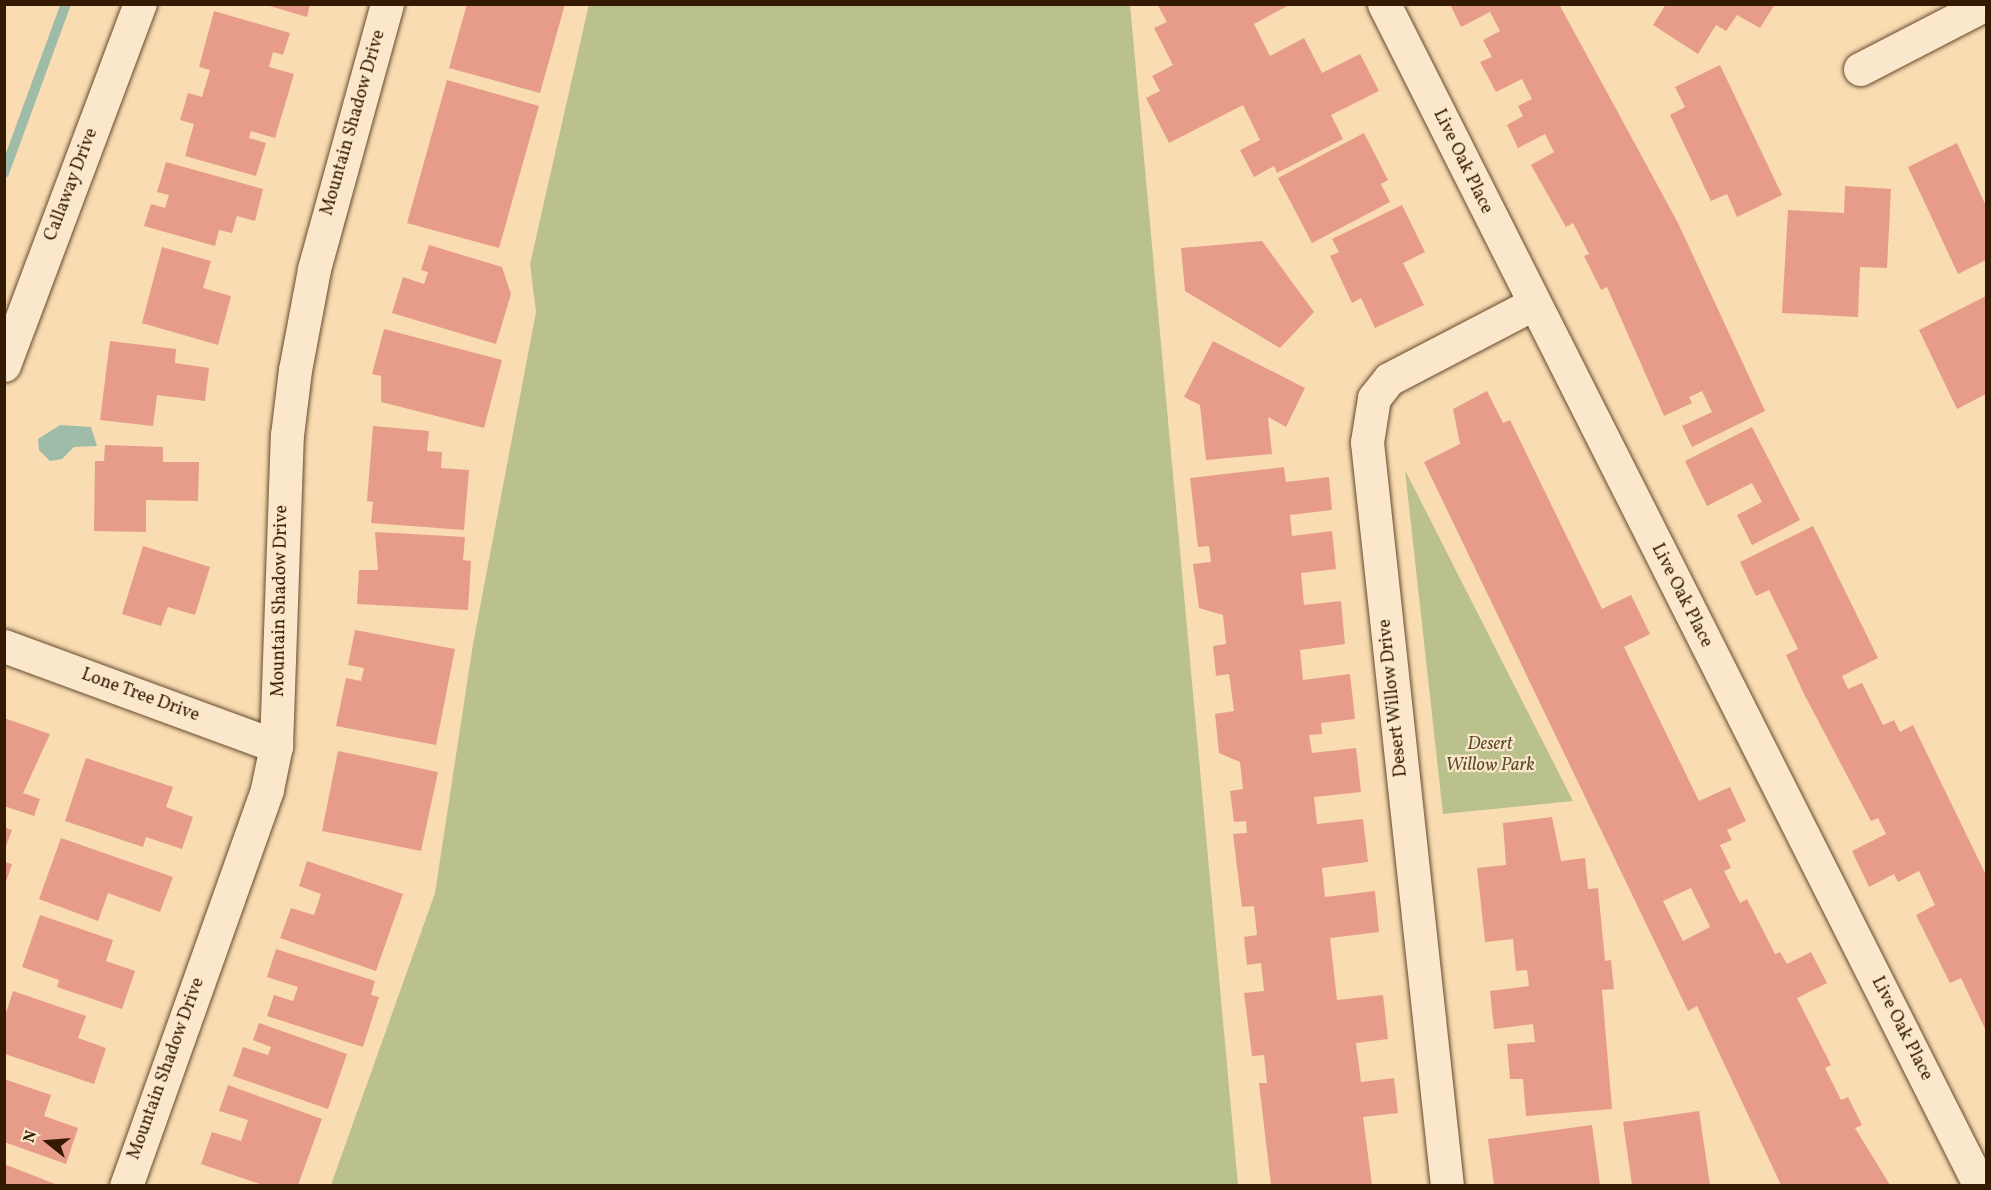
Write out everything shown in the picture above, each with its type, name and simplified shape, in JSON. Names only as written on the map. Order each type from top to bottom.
[{"type":"street","name":"Callaway Drive","points":[[4,365],[140,4]]},
{"type":"street","name":"Mountain Shadow Drive","points":[[126,1185],[267,789],[276,746],[286,435],[295,370],[317,258],[387,4]]},
{"type":"street","name":"Live Oak Place","points":[[1384,4],[1533,304],[1980,1185]]},
{"type":"street","points":[[1860,69],[1986,4]]},
{"type":"street","name":"Desert Willow Drive","points":[[1447,1185],[1367,442],[1374,398],[1389,379],[1533,304]]},
{"type":"street","name":"Lone Tree Drive","points":[[4,646],[276,746]]},
{"type":"green space","points":[[589,4],[1130,5],[1238,1185],[331,1185],[435,893],[473,644],[536,312],[530,264]]},
{"type":"green space","name":"Desert Willow Park","points":[[1405,470],[1573,801],[1443,814]]},
{"type":"shaded area","points":[[60,425],[91,427],[97,446],[74,447],[62,459],[50,461],[39,450],[38,439]]},
{"type":"building","points":[[263,4],[310,4],[307,17]]},
{"type":"building","points":[[467,4],[565,4],[540,93],[449,68]]},
{"type":"building","points":[[1157,4],[1291,4],[1254,24],[1270,56],[1304,38],[1322,73],[1360,54],[1379,91],[1331,115],[1343,139],[1277,173],[1274,166],[1254,177],[1240,150],[1260,140],[1243,105],[1169,143],[1146,98],[1160,91],[1152,76],[1173,65],[1154,28],[1167,22]]},
{"type":"building","points":[[1450,4],[1559,4],[1678,223],[1765,411],[1692,447],[1682,426],[1712,412],[1702,391],[1689,397],[1692,403],[1664,416],[1607,287],[1601,290],[1584,256],[1589,254],[1573,223],[1566,227],[1531,165],[1554,152],[1545,134],[1518,148],[1507,125],[1523,116],[1518,106],[1532,99],[1522,79],[1496,92],[1480,62],[1492,57],[1483,40],[1500,31],[1490,12],[1461,27]]},
{"type":"building","points":[[1666,4],[1775,4],[1760,28],[1737,15],[1726,31],[1716,25],[1698,54],[1653,25]]},
{"type":"building","points":[[214,11],[290,33],[283,55],[273,52],[269,67],[294,74],[275,138],[251,131],[249,138],[266,143],[256,176],[185,156],[194,124],[180,120],[188,93],[202,97],[210,70],[199,67]]},
{"type":"building","points":[[1720,65],[1782,195],[1737,217],[1727,194],[1711,201],[1670,115],[1685,107],[1675,87]]},
{"type":"building","points":[[447,80],[539,106],[499,248],[407,223]]},
{"type":"building","points":[[1364,133],[1388,180],[1381,184],[1390,202],[1312,243],[1278,178]]},
{"type":"building","points":[[1957,143],[1986,206],[1986,260],[1958,274],[1908,167]]},
{"type":"building","points":[[166,162],[263,189],[255,221],[237,216],[232,233],[219,230],[215,246],[144,226],[151,204],[165,208],[169,195],[157,192]]},
{"type":"building","points":[[1845,186],[1891,189],[1887,268],[1860,267],[1858,317],[1782,313],[1788,210],[1844,213]]},
{"type":"building","points":[[1402,205],[1425,252],[1403,263],[1424,305],[1375,328],[1361,298],[1352,303],[1330,256],[1339,252],[1332,239]]},
{"type":"building","points":[[1262,241],[1314,312],[1280,348],[1185,291],[1181,248]]},
{"type":"building","points":[[429,245],[502,267],[511,294],[496,344],[392,313],[403,277],[424,284],[428,272],[421,270]]},
{"type":"building","points":[[162,247],[211,261],[203,288],[231,296],[218,345],[142,323]]},
{"type":"building","points":[[1986,296],[1986,394],[1957,409],[1919,330]]},
{"type":"building","points":[[384,329],[502,360],[484,428],[381,402],[381,376],[372,374]]},
{"type":"building","points":[[110,341],[176,349],[175,363],[209,368],[205,401],[157,395],[153,426],[100,420]]},
{"type":"building","points":[[1213,341],[1305,388],[1286,427],[1268,417],[1272,454],[1206,460],[1200,405],[1184,397]]},
{"type":"building","points":[[1487,391],[1503,423],[1510,420],[1602,609],[1631,595],[1650,634],[1624,647],[1699,801],[1730,787],[1746,821],[1727,830],[1732,840],[1720,845],[1731,868],[1724,871],[1740,903],[1747,899],[1775,954],[1780,952],[1787,964],[1811,952],[1827,983],[1797,998],[1831,1065],[1825,1068],[1841,1100],[1848,1097],[1862,1125],[1855,1128],[1890,1185],[1781,1185],[1697,1006],[1688,1011],[1424,462],[1460,444],[1453,409]],"holes":[[[1691,888],[1710,927],[1683,941],[1663,901]]]},
{"type":"building","points":[[373,426],[429,431],[427,451],[442,452],[441,468],[469,470],[464,530],[371,523],[373,502],[367,501]]},
{"type":"building","points":[[1752,427],[1800,520],[1752,545],[1737,515],[1762,502],[1752,483],[1707,506],[1685,461]]},
{"type":"building","points":[[105,445],[163,447],[163,462],[199,462],[198,501],[146,500],[146,532],[94,531],[95,461],[104,461]]},
{"type":"building","points":[[1284,467],[1286,482],[1329,477],[1332,510],[1290,515],[1292,536],[1332,531],[1336,569],[1301,573],[1304,605],[1341,601],[1345,644],[1300,650],[1303,680],[1350,674],[1355,719],[1321,723],[1322,734],[1309,735],[1312,753],[1356,748],[1361,792],[1314,797],[1317,824],[1363,819],[1368,862],[1322,868],[1325,897],[1375,891],[1379,932],[1330,938],[1337,1000],[1383,995],[1388,1039],[1356,1043],[1361,1082],[1394,1078],[1398,1113],[1363,1117],[1372,1185],[1271,1185],[1259,1083],[1267,1083],[1264,1055],[1252,1056],[1244,993],[1264,991],[1261,963],[1247,965],[1244,937],[1257,935],[1254,906],[1242,907],[1233,834],[1247,833],[1246,821],[1234,822],[1230,791],[1243,789],[1240,762],[1219,753],[1215,714],[1234,711],[1229,674],[1216,676],[1213,646],[1226,644],[1223,615],[1199,608],[1193,564],[1211,562],[1209,546],[1198,547],[1190,478]]},
{"type":"building","points":[[1813,526],[1878,658],[1842,676],[1848,689],[1862,683],[1883,725],[1894,720],[1900,732],[1913,725],[1986,875],[1986,1031],[1961,978],[1950,983],[1916,915],[1935,905],[1919,871],[1898,882],[1894,874],[1869,887],[1852,851],[1886,834],[1878,818],[1871,821],[1804,694],[1786,655],[1798,649],[1769,590],[1756,596],[1740,562]]},
{"type":"building","points":[[375,532],[465,537],[463,560],[471,561],[468,610],[357,604],[359,570],[378,570]]},
{"type":"building","points":[[143,546],[210,567],[195,615],[168,607],[161,626],[122,614]]},
{"type":"building","points":[[355,630],[455,649],[436,745],[336,726],[346,678],[361,681],[364,668],[348,665]]},
{"type":"building","points":[[4,718],[50,734],[23,793],[40,799],[34,816],[4,806]]},
{"type":"building","points":[[338,751],[438,772],[421,851],[322,831]]},
{"type":"building","points":[[86,758],[173,787],[166,807],[193,817],[182,849],[146,837],[143,847],[65,821]]},
{"type":"building","points":[[1552,817],[1561,861],[1585,858],[1588,889],[1598,888],[1605,961],[1611,960],[1614,989],[1602,990],[1612,1109],[1526,1116],[1523,1079],[1510,1079],[1507,1044],[1535,1042],[1533,1024],[1494,1029],[1490,991],[1529,986],[1527,970],[1516,971],[1513,939],[1485,942],[1477,868],[1506,865],[1503,823]]},
{"type":"building","points":[[4,827],[12,830],[5,849],[4,849]]},
{"type":"building","points":[[61,838],[173,877],[160,912],[108,893],[98,921],[39,899]]},
{"type":"building","points":[[307,861],[403,894],[376,971],[280,938],[291,908],[314,915],[321,894],[299,886]]},
{"type":"building","points":[[4,862],[12,864],[5,885],[4,885]]},
{"type":"building","points":[[40,915],[113,940],[106,961],[135,971],[122,1009],[57,987],[59,980],[22,967]]},
{"type":"building","points":[[276,949],[375,981],[371,995],[379,997],[363,1047],[267,1016],[274,995],[293,1001],[298,987],[267,977]]},
{"type":"building","points":[[13,991],[86,1016],[78,1038],[106,1048],[94,1084],[5,1054],[5,1016]]},
{"type":"building","points":[[259,1023],[347,1054],[328,1109],[233,1076],[243,1047],[268,1055],[271,1047],[253,1040]]},
{"type":"building","points":[[4,1079],[51,1095],[44,1116],[78,1128],[66,1164],[4,1142]]},
{"type":"building","points":[[228,1085],[322,1119],[298,1185],[263,1185],[201,1164],[212,1132],[241,1141],[248,1120],[219,1111]]},
{"type":"building","points":[[1699,1111],[1710,1185],[1632,1185],[1623,1122]]},
{"type":"building","points":[[1592,1125],[1600,1185],[1494,1185],[1488,1139]]},
{"type":"building","points":[[4,1164],[55,1184],[55,1185],[4,1185]]},
{"type":"waterway","points":[[4,173],[66,4]]}]
